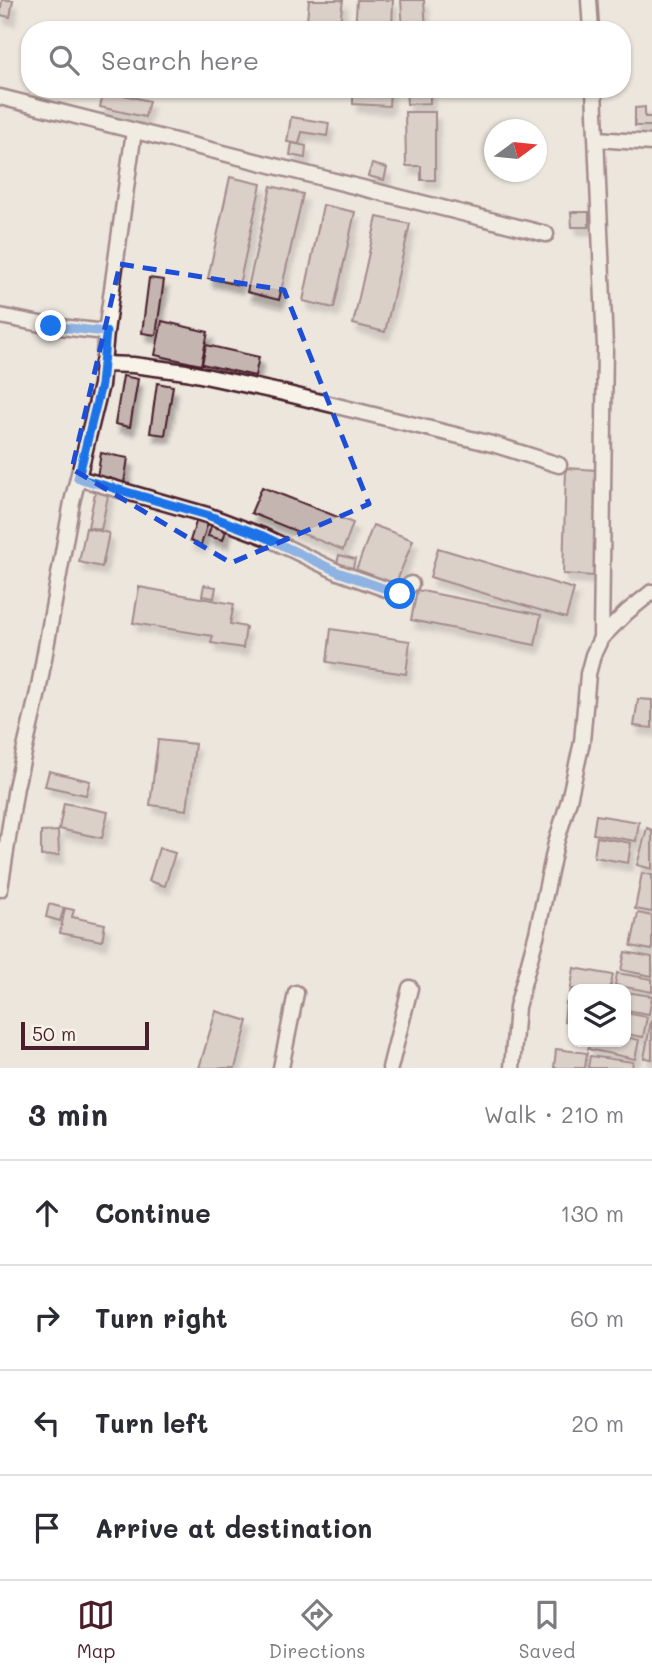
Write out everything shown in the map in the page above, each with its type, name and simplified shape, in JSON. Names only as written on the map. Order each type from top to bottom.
[{"type":"street","points":[[589,0],[590,21]]},
{"type":"street","points":[[0,97],[546,234]]},
{"type":"street","points":[[595,98],[605,347],[601,638]]},
{"type":"street","points":[[0,889],[16,788],[38,692],[72,502],[101,385],[134,131]]},
{"type":"street","points":[[597,139],[652,142]]},
{"type":"street","points":[[0,317],[106,332]]},
{"type":"street","points":[[102,364],[186,372],[284,393],[496,445],[559,465]]},
{"type":"street","points":[[78,478],[207,515],[263,536],[338,572],[400,594],[411,584]]},
{"type":"street","points":[[512,1068],[517,1007],[582,742],[588,674],[593,654],[601,638],[652,592]]},
{"type":"street","points":[[390,1068],[410,988]]},
{"type":"street","points":[[281,1068],[296,993]]},
{"type":"highlighted area","points":[[120,264],[284,290],[369,504],[231,563],[72,469]]},
{"type":"building","points":[[2,0],[13,0],[10,17],[0,15]]},
{"type":"building","points":[[309,0],[343,0],[340,21],[307,21]]},
{"type":"building","points":[[357,0],[393,0],[392,21],[356,21]]},
{"type":"building","points":[[401,0],[424,0],[425,21],[402,21]]},
{"type":"building","points":[[102,98],[137,98],[149,101],[145,117],[100,107]]},
{"type":"building","points":[[353,98],[389,98],[389,106],[353,104]]},
{"type":"building","points":[[407,98],[430,98],[430,103],[407,104]]},
{"type":"building","points":[[645,107],[645,117],[652,117],[652,126],[635,126],[635,108]]},
{"type":"building","points":[[405,112],[435,112],[435,180],[421,180],[421,166],[406,166]]},
{"type":"building","points":[[291,117],[329,123],[327,136],[302,132],[299,144],[287,142]]},
{"type":"building","points":[[292,143],[306,146],[305,158],[290,155]]},
{"type":"building","points":[[372,164],[387,168],[384,180],[368,176]]},
{"type":"building","points":[[230,177],[261,184],[239,285],[208,278]]},
{"type":"building","points":[[271,186],[303,194],[279,300],[247,292]]},
{"type":"building","points":[[323,205],[355,212],[334,308],[303,301]]},
{"type":"building","points":[[571,212],[589,212],[589,227],[572,227]]},
{"type":"building","points":[[377,217],[410,224],[385,332],[353,324]]},
{"type":"building","points":[[149,278],[164,280],[156,335],[142,333]]},
{"type":"building","points":[[162,321],[208,332],[201,365],[155,355]]},
{"type":"building","points":[[206,345],[259,357],[255,376],[202,364]]},
{"type":"building","points":[[123,376],[138,379],[130,427],[115,424]]},
{"type":"building","points":[[157,383],[173,386],[165,435],[150,433]]},
{"type":"building","points":[[101,453],[128,458],[124,483],[97,477]]},
{"type":"building","points":[[566,468],[597,470],[594,576],[563,574]]},
{"type":"building","points":[[262,487],[353,523],[343,550],[251,513]]},
{"type":"building","points":[[96,488],[109,491],[101,530],[88,527]]},
{"type":"building","points":[[197,519],[208,523],[201,545],[190,541]]},
{"type":"building","points":[[212,523],[227,527],[223,540],[208,536]]},
{"type":"building","points":[[373,525],[413,540],[395,586],[356,570]]},
{"type":"building","points":[[86,528],[109,533],[102,567],[79,562]]},
{"type":"building","points":[[438,548],[574,589],[566,618],[430,577]]},
{"type":"building","points":[[339,555],[355,559],[352,571],[336,567]]},
{"type":"building","points":[[204,585],[216,587],[214,598],[202,596]]},
{"type":"building","points":[[139,587],[234,604],[230,624],[246,627],[243,648],[211,643],[213,636],[133,623]]},
{"type":"building","points":[[417,590],[541,615],[535,645],[411,620]]},
{"type":"building","points":[[331,629],[410,641],[406,674],[327,662]]},
{"type":"building","points":[[638,699],[652,700],[652,728],[634,726]]},
{"type":"building","points":[[158,740],[195,744],[187,810],[150,805]]},
{"type":"building","points":[[49,771],[90,781],[86,795],[45,786]]},
{"type":"building","points":[[64,803],[108,812],[102,838],[59,829]]},
{"type":"building","points":[[596,815],[639,822],[636,841],[593,834]]},
{"type":"building","points":[[647,828],[652,830],[652,869],[637,865]]},
{"type":"building","points":[[58,831],[59,855],[41,856],[41,832]]},
{"type":"building","points":[[597,837],[631,843],[628,863],[594,857]]},
{"type":"building","points":[[159,848],[175,853],[165,886],[149,881]]},
{"type":"building","points":[[642,873],[652,875],[652,912],[635,909]]},
{"type":"building","points":[[49,904],[64,908],[60,921],[46,917]]},
{"type":"building","points":[[65,908],[74,910],[72,917],[105,924],[102,941],[60,933]]},
{"type":"building","points":[[638,913],[652,916],[652,950],[631,946]]},
{"type":"building","points":[[625,952],[652,957],[652,976],[621,970]]},
{"type":"building","points":[[574,968],[613,975],[611,984],[571,984]]},
{"type":"building","points":[[617,973],[652,979],[652,992],[631,988],[631,984],[615,984]]},
{"type":"building","points":[[631,993],[652,996],[649,1014],[631,1011]]},
{"type":"building","points":[[566,1003],[568,1003],[568,1023],[564,1022]]},
{"type":"building","points":[[216,1011],[248,1021],[235,1068],[199,1068]]},
{"type":"building","points":[[631,1014],[647,1017],[643,1037],[631,1035]]},
{"type":"building","points":[[652,1021],[652,1059],[644,1058]]},
{"type":"building","points":[[631,1038],[639,1040],[635,1059],[588,1049],[631,1047]]},
{"type":"building","points":[[556,1049],[587,1053],[585,1068],[554,1068]]},
{"type":"building","points":[[590,1056],[633,1062],[632,1068],[588,1068]]},
{"type":"route","points":[[51,326],[106,332],[101,385],[78,478],[207,515],[263,536],[338,572],[400,594]]}]
